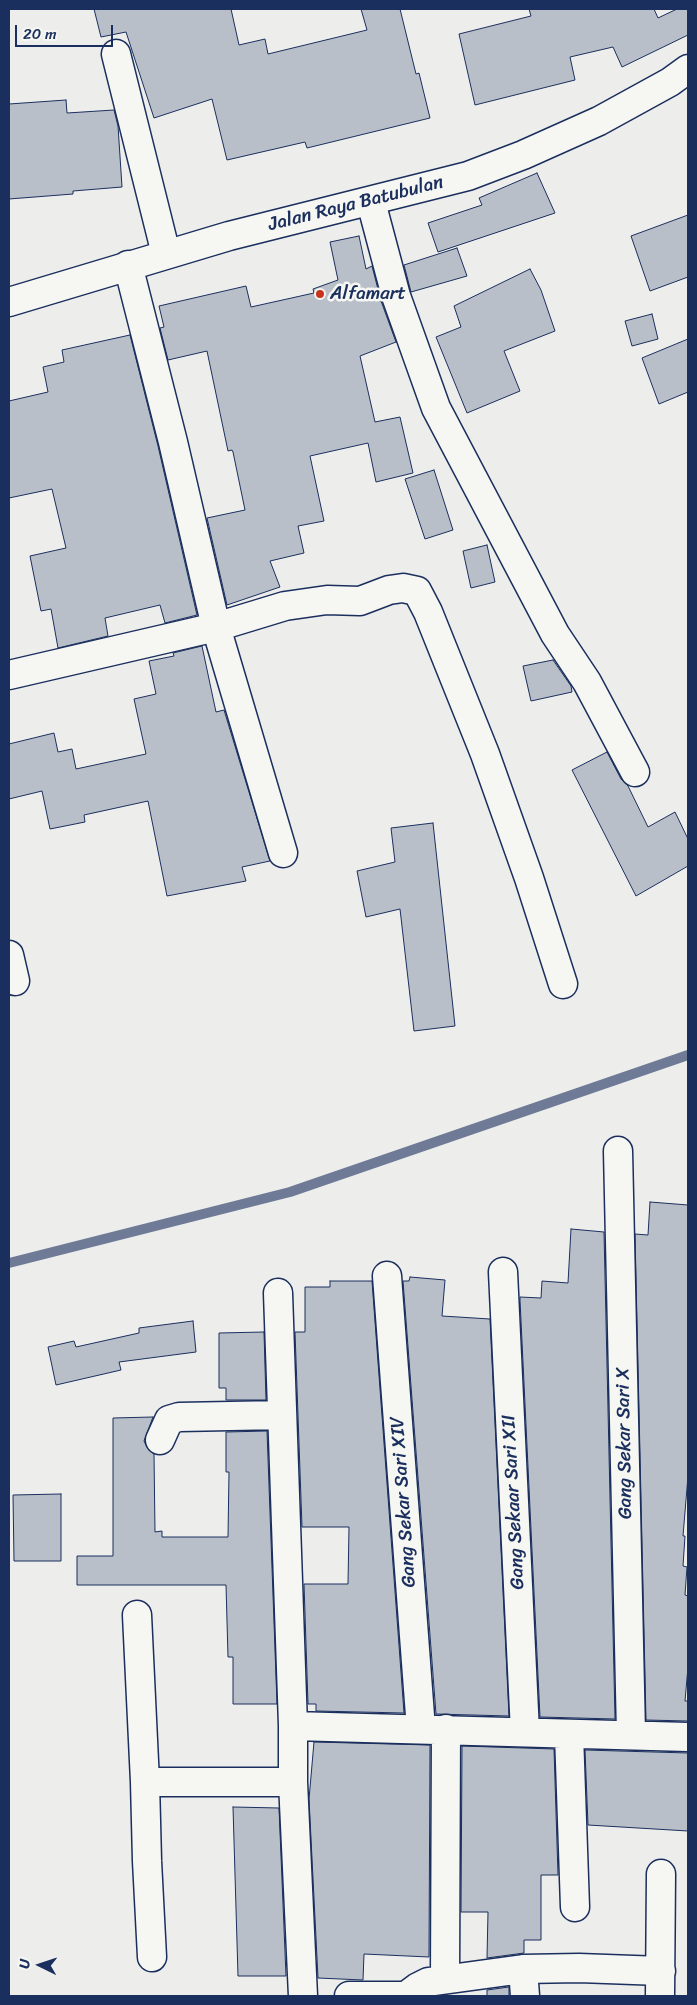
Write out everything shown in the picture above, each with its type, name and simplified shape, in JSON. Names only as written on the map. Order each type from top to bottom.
[{"type":"main road","points":[[116,54],[166,254]]},
{"type":"main road","name":"Jalan Raya Batubulan","points":[[9,302],[128,265],[309,214],[371,202],[468,176],[523,155],[599,121],[670,82],[688,69]]},
{"type":"main road","points":[[371,202],[396,296],[436,408],[555,634],[588,682],[635,772]]},
{"type":"main road","points":[[128,265],[216,627],[283,853]]},
{"type":"main road","points":[[9,675],[216,627],[285,606],[327,600],[360,601],[389,590],[403,588],[417,591],[428,612],[485,754],[530,878],[563,984]]},
{"type":"main road","points":[[9,955],[15,981]]},
{"type":"main road","name":"Gang Sekar Sari X","points":[[618,1151],[631,1734]]},
{"type":"main road","name":"Gang Sekaar Sari XII","points":[[503,1272],[525,1732]]},
{"type":"main road","name":"Gang Sekar Sari XIV","points":[[387,1276],[433,1729],[445,1979]]},
{"type":"main road","points":[[278,1293],[294,1726],[293,1782],[303,1996]]},
{"type":"main road","points":[[160,1440],[169,1420],[179,1417],[282,1415]]},
{"type":"main road","points":[[137,1615],[152,1957]]},
{"type":"main road","points":[[294,1726],[688,1737]]},
{"type":"main road","points":[[568,1734],[575,1907]]},
{"type":"main road","points":[[145,1782],[293,1782]]},
{"type":"main road","points":[[349,1996],[406,1996],[428,1982],[523,1969],[579,1968],[660,1984],[661,1874]]},
{"type":"main road","points":[[523,1969],[525,1996]]},
{"type":"building","points":[[94,9],[231,9],[239,45],[265,39],[268,54],[367,30],[361,9],[400,9],[416,74],[419,73],[430,118],[307,148],[305,142],[227,160],[212,99],[154,118],[126,32],[101,37]]},
{"type":"building","points":[[529,9],[654,9],[658,18],[677,9],[688,9],[688,35],[622,67],[613,47],[570,57],[575,80],[475,105],[459,34],[531,16]]},
{"type":"building","points":[[66,100],[67,113],[114,110],[118,126],[122,187],[73,191],[73,194],[9,199],[9,104]]},
{"type":"building","points":[[537,173],[555,213],[438,252],[428,223],[482,205],[479,198]]},
{"type":"building","points":[[688,215],[688,277],[650,291],[631,236]]},
{"type":"building","points":[[359,236],[366,269],[372,266],[381,301],[396,342],[360,356],[375,422],[400,417],[413,473],[376,482],[368,443],[310,456],[324,521],[298,526],[304,553],[270,561],[280,587],[227,605],[207,518],[245,510],[233,452],[232,450],[228,451],[207,351],[168,360],[160,328],[164,327],[159,306],[246,286],[251,307],[314,293],[313,289],[338,280],[330,242]]},
{"type":"building","points":[[457,248],[467,276],[411,292],[404,265]]},
{"type":"building","points":[[530,269],[541,290],[555,331],[504,351],[520,391],[467,413],[436,337],[461,327],[454,306]]},
{"type":"building","points":[[652,314],[658,339],[632,346],[625,321]]},
{"type":"building","points":[[130,335],[197,615],[165,623],[160,605],[105,618],[108,636],[58,648],[51,609],[41,611],[30,556],[66,548],[52,489],[9,498],[9,401],[48,392],[43,367],[64,362],[62,350]]},
{"type":"building","points":[[688,339],[688,392],[659,404],[642,358]]},
{"type":"building","points":[[434,470],[453,530],[425,539],[405,479]]},
{"type":"building","points":[[487,545],[495,582],[471,588],[463,551]]},
{"type":"building","points":[[202,646],[216,712],[224,710],[270,861],[242,867],[246,881],[167,896],[148,801],[84,815],[85,822],[50,829],[42,791],[9,799],[9,744],[54,733],[58,752],[72,749],[76,769],[146,754],[134,699],[156,694],[149,661],[174,656],[173,653]]},
{"type":"building","points":[[553,660],[571,686],[572,692],[531,701],[523,666]]},
{"type":"building","points":[[607,752],[621,779],[628,786],[648,827],[675,812],[688,839],[688,866],[636,896],[572,770]]},
{"type":"building","points":[[433,823],[455,1026],[414,1031],[400,909],[366,917],[357,871],[395,862],[391,828]]},
{"type":"building","points":[[650,1202],[688,1205],[688,1476],[683,1536],[685,1536],[683,1566],[687,1567],[685,1595],[688,1596],[688,1667],[685,1701],[688,1701],[688,1721],[646,1720],[635,1234],[648,1235]]},
{"type":"building","points":[[571,1229],[604,1232],[615,1719],[540,1717],[520,1297],[541,1298],[542,1281],[568,1283]]},
{"type":"building","points":[[410,1277],[445,1280],[442,1316],[490,1319],[509,1716],[436,1714],[403,1281],[409,1281]]},
{"type":"building","points":[[330,1281],[372,1281],[404,1713],[316,1711],[316,1704],[308,1704],[304,1584],[348,1584],[349,1527],[302,1527],[295,1332],[305,1332],[305,1287],[330,1287]]},
{"type":"building","points":[[193,1321],[196,1352],[119,1362],[121,1370],[56,1385],[48,1347],[74,1341],[76,1347],[139,1333],[139,1328]]},
{"type":"building","points":[[264,1332],[266,1400],[226,1400],[226,1388],[219,1388],[219,1333]]},
{"type":"building","points":[[153,1417],[144,1441],[148,1449],[154,1454],[155,1532],[162,1531],[162,1537],[228,1537],[229,1472],[226,1472],[226,1432],[267,1431],[277,1704],[233,1704],[233,1657],[228,1657],[226,1585],[77,1585],[77,1556],[113,1556],[113,1418]]},
{"type":"building","points":[[61,1494],[61,1561],[14,1561],[13,1495]]},
{"type":"building","points":[[314,1742],[430,1745],[429,1957],[364,1954],[363,1980],[318,1978],[309,1799]]},
{"type":"building","points":[[462,1746],[554,1749],[558,1875],[541,1875],[541,1940],[524,1940],[524,1953],[487,1958],[488,1912],[461,1912]]},
{"type":"building","points":[[585,1750],[688,1753],[688,1831],[588,1825]]},
{"type":"building","points":[[233,1807],[279,1808],[286,1976],[238,1976]]},
{"type":"building","points":[[509,1987],[509,1996],[487,1996],[487,1990]]},
{"type":"waterway","points":[[9,1263],[290,1192],[688,1055]]},
{"type":"place","name":"Alfamart","points":[[320,294]]}]
